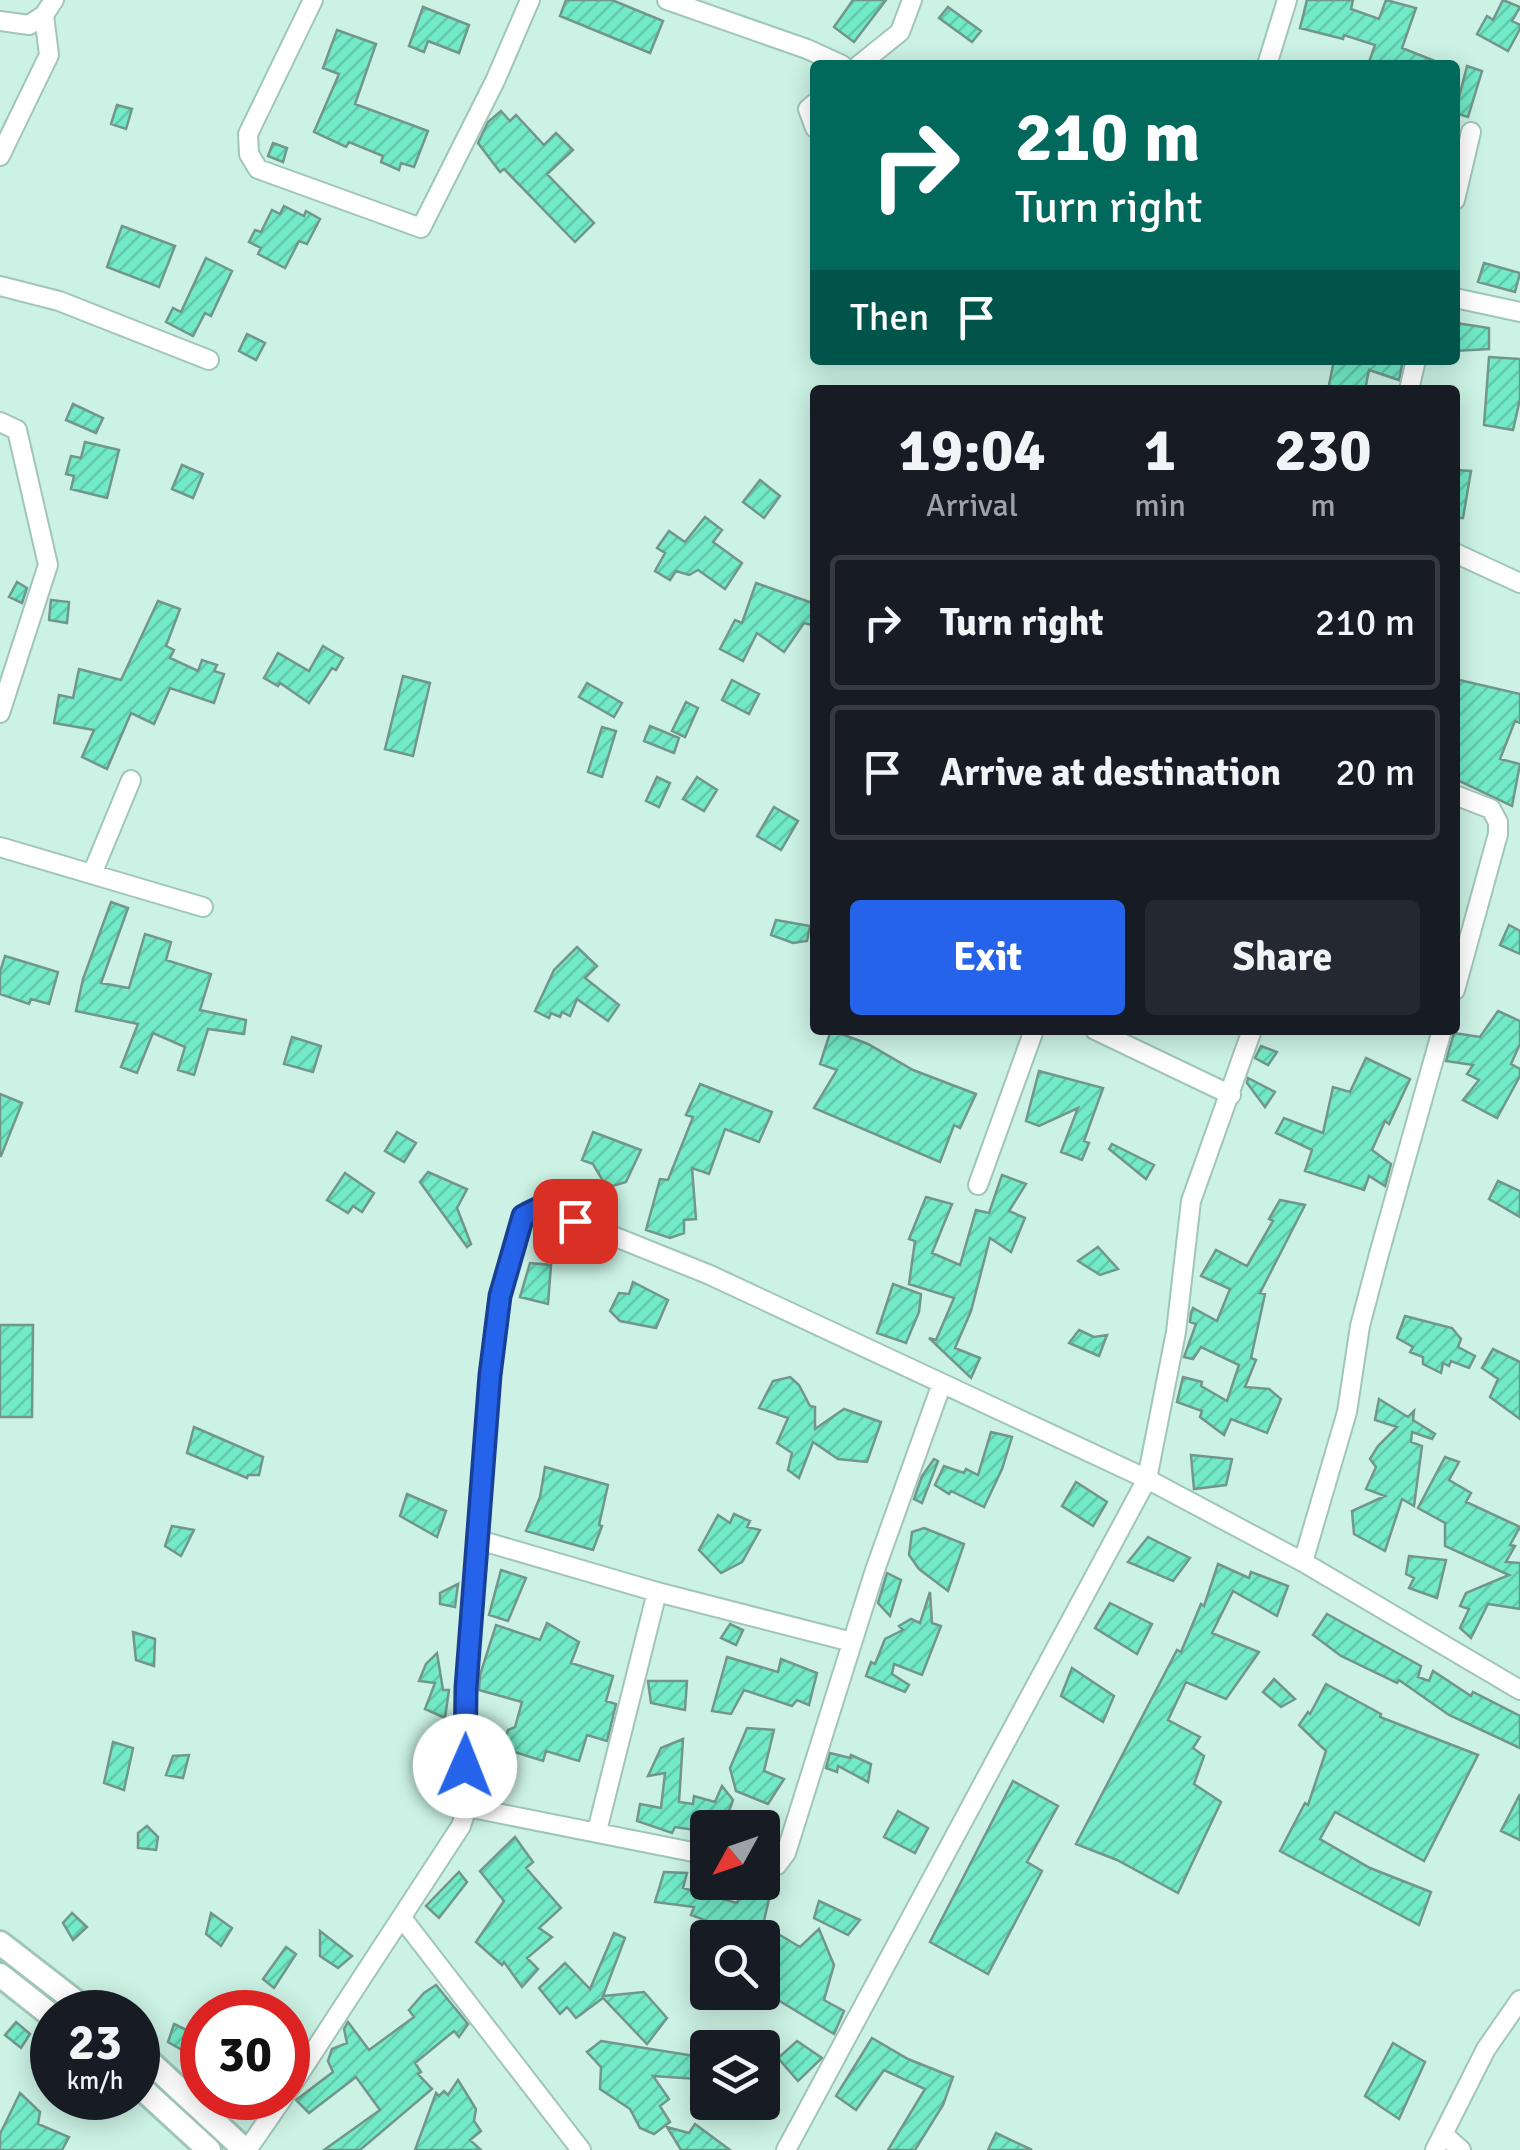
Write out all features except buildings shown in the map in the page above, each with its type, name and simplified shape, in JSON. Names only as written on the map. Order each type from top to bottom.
[{"type":"street","points":[[313,0],[248,134],[249,154],[258,169],[421,228],[495,81],[530,0]]},
{"type":"street","points":[[667,0],[831,60]]},
{"type":"street","points":[[865,60],[900,32],[912,0]]},
{"type":"street","points":[[1269,60],[1287,0]]},
{"type":"street","points":[[0,21],[29,25],[49,7]]},
{"type":"street","points":[[0,156],[50,55],[49,7]]},
{"type":"street","points":[[1460,180],[1472,132]]},
{"type":"street","points":[[0,286],[60,300],[208,360]]},
{"type":"street","points":[[1460,299],[1520,312]]},
{"type":"street","points":[[0,422],[17,430],[48,565],[0,713]]},
{"type":"street","points":[[1460,555],[1520,583]]},
{"type":"street","points":[[92,874],[132,780]]},
{"type":"street","points":[[1460,798],[1491,809],[1498,822],[1498,834],[1460,972]]},
{"type":"street","points":[[0,847],[203,907]]},
{"type":"street","points":[[978,1185],[1032,1035]]},
{"type":"street","points":[[1105,1035],[1231,1095]]},
{"type":"street","points":[[786,2150],[1147,1479],[1176,1332],[1191,1202],[1199,1170],[1231,1095],[1250,1035]]},
{"type":"street","points":[[1303,1562],[1347,1412],[1360,1326],[1378,1254],[1441,1035]]},
{"type":"street","points":[[310,2058],[461,1826],[467,1806],[466,1688],[490,1375],[500,1296],[520,1220],[534,1208],[541,1207],[710,1276],[1147,1479],[1303,1562],[1520,1690]]},
{"type":"street","points":[[780,1861],[786,1854],[852,1642],[942,1386]]},
{"type":"street","points":[[479,1540],[657,1592],[852,1642]]},
{"type":"street","points":[[596,1831],[657,1592]]},
{"type":"street","points":[[467,1806],[690,1850]]},
{"type":"street","points":[[402,1918],[582,2150]]},
{"type":"street","points":[[0,1943],[60,1990]]},
{"type":"street","points":[[0,1975],[30,1999]]},
{"type":"street","points":[[1461,2150],[1439,2142],[1486,2049],[1520,2000]]},
{"type":"street","points":[[160,2071],[246,2150],[267,2120]]},
{"type":"street","points":[[160,2105],[208,2150]]},
{"type":"route","points":[[465,1766],[466,1688],[490,1375],[500,1296],[523,1216],[541,1207],[575,1221]]}]
